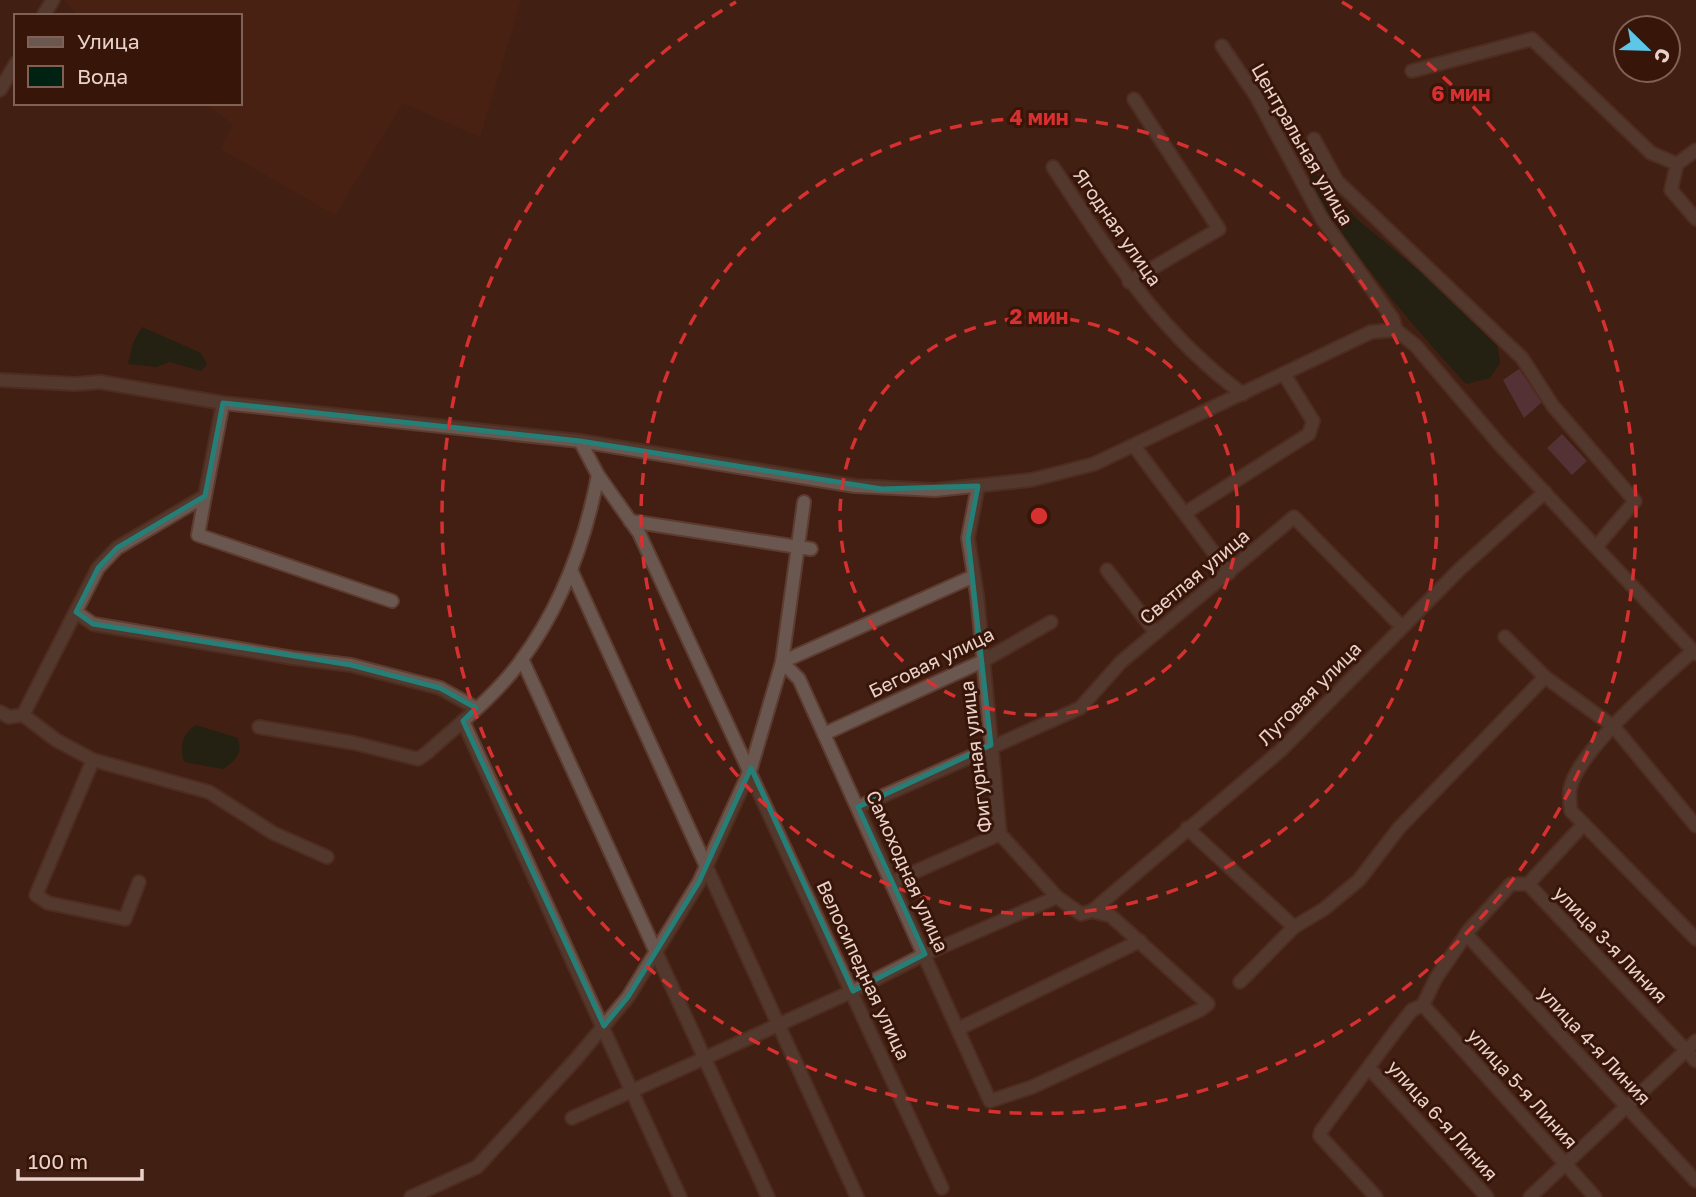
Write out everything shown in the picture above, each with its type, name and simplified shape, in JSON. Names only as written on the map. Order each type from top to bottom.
[{"type":"street","points":[[1412,71],[1532,39],[1651,153],[1677,164]]},
{"type":"street","name":"Центральная улица","points":[[1222,46],[1256,96],[1322,219],[1393,319],[1395,331]]},
{"type":"street","points":[[0,90],[14,66]]},
{"type":"street","points":[[1129,282],[1219,229],[1135,99]]},
{"type":"street","points":[[1314,139],[1337,181],[1522,358],[1553,406],[1635,501],[1596,547]]},
{"type":"street","points":[[1696,150],[1677,164],[1671,190],[1696,219]]},
{"type":"street","name":"Ягодная улица","points":[[1053,167],[1129,282],[1211,370],[1243,394]]},
{"type":"street","points":[[0,380],[75,384],[100,382],[223,403],[580,441],[770,474],[882,489],[978,486],[1067,473],[1134,446],[1371,332],[1395,331],[1416,346],[1545,492],[1694,652],[1614,727],[1578,770],[1570,790],[1571,811],[1696,939]]},
{"type":"street","points":[[1185,513],[1309,434],[1313,421],[1284,374]]},
{"type":"street","points":[[223,403],[198,535],[393,601]]},
{"type":"street","name":"Велосипедная улица","points":[[580,441],[598,475],[639,533],[751,768],[942,1188]]},
{"type":"street","points":[[1134,446],[1229,573]]},
{"type":"street","points":[[259,727],[354,743],[418,759],[476,708],[522,659],[558,603],[572,572],[598,475]]},
{"type":"street","name":"Фигурная улица","points":[[978,486],[968,537],[1000,834],[1057,897],[1081,914],[1092,911],[1111,916],[1208,1004],[1032,1087],[990,1101]]},
{"type":"street","name":"Луговая улица","points":[[1092,911],[1186,828],[1280,751],[1402,627],[1545,492]]},
{"type":"street","points":[[23,715],[98,568],[117,548],[205,496]]},
{"type":"street","points":[[411,1197],[477,1167],[604,1026],[628,998],[706,866],[751,768],[782,662],[804,502]]},
{"type":"street","name":"Светлая улица","points":[[858,807],[991,744],[1080,708],[1121,662],[1294,517],[1402,627]]},
{"type":"street","points":[[630,521],[811,549]]},
{"type":"street","points":[[1107,570],[1156,633]]},
{"type":"street","points":[[572,572],[857,1197]]},
{"type":"street","points":[[782,662],[974,576]]},
{"type":"street","points":[[76,612],[93,624],[351,665],[440,688],[476,708]]},
{"type":"street","name":"Беговая улица","points":[[824,734],[983,661],[1051,622]]},
{"type":"street","points":[[1505,637],[1545,677],[1614,727],[1696,826]]},
{"type":"street","points":[[522,659],[768,1197]]},
{"type":"street","name":"Самоходная улица","points":[[782,662],[800,679],[990,1101]]},
{"type":"street","points":[[1240,982],[1294,928],[1324,909],[1359,880],[1399,828],[1545,677]]},
{"type":"street","points":[[0,712],[9,717],[23,715],[56,740],[93,760],[209,792],[273,833],[327,857]]},
{"type":"street","points":[[463,720],[680,1197]]},
{"type":"street","points":[[93,760],[36,895],[48,903],[125,919],[139,882]]},
{"type":"street","points":[[1376,1197],[1320,1136],[1397,1028],[1412,1010],[1423,1005],[1436,978],[1466,934],[1511,884],[1528,884],[1584,824]]},
{"type":"street","points":[[1186,828],[1294,928]]},
{"type":"street","points":[[892,882],[1000,834]]},
{"type":"street","name":"улица 3-я Линия","points":[[1528,884],[1691,1046],[1696,1061]]},
{"type":"street","points":[[572,1118],[853,992],[925,954],[1057,897]]},
{"type":"street","name":"улица 4-я Линия","points":[[1466,934],[1696,1181]]},
{"type":"street","points":[[958,1029],[1140,942]]},
{"type":"street","name":"улица 5-я Линия","points":[[1423,1005],[1595,1197]]},
{"type":"street","points":[[1530,1197],[1625,1105],[1691,1046]]},
{"type":"street","name":"улица 6-я Линия","points":[[1370,1069],[1487,1197]]},
{"type":"highlighted area","points":[[223,403],[580,441],[882,489],[978,486],[968,538],[991,745],[858,807],[925,954],[853,991],[751,768],[699,882],[628,997],[604,1026],[463,721],[476,708],[440,688],[351,665],[93,624],[76,612],[98,568],[117,548],[205,496]]},
{"type":"shaded area","points":[[64,0],[521,0],[480,137],[403,103],[335,215],[221,149],[233,124],[207,105],[242,105],[242,14],[77,14]]},
{"type":"shaded area","points":[[1519,369],[1542,402],[1524,418],[1503,380]]},
{"type":"shaded area","points":[[1562,434],[1587,461],[1572,475],[1547,448]]},
{"type":"water","points":[[1315,173],[1358,220],[1456,301],[1497,345],[1500,363],[1490,378],[1466,384],[1422,335],[1361,260],[1306,180]]},
{"type":"water","points":[[142,327],[201,353],[207,364],[201,371],[170,362],[156,367],[128,364],[133,343]]},
{"type":"water","points":[[196,725],[238,738],[239,753],[234,760],[223,769],[184,762],[183,741]]}]
